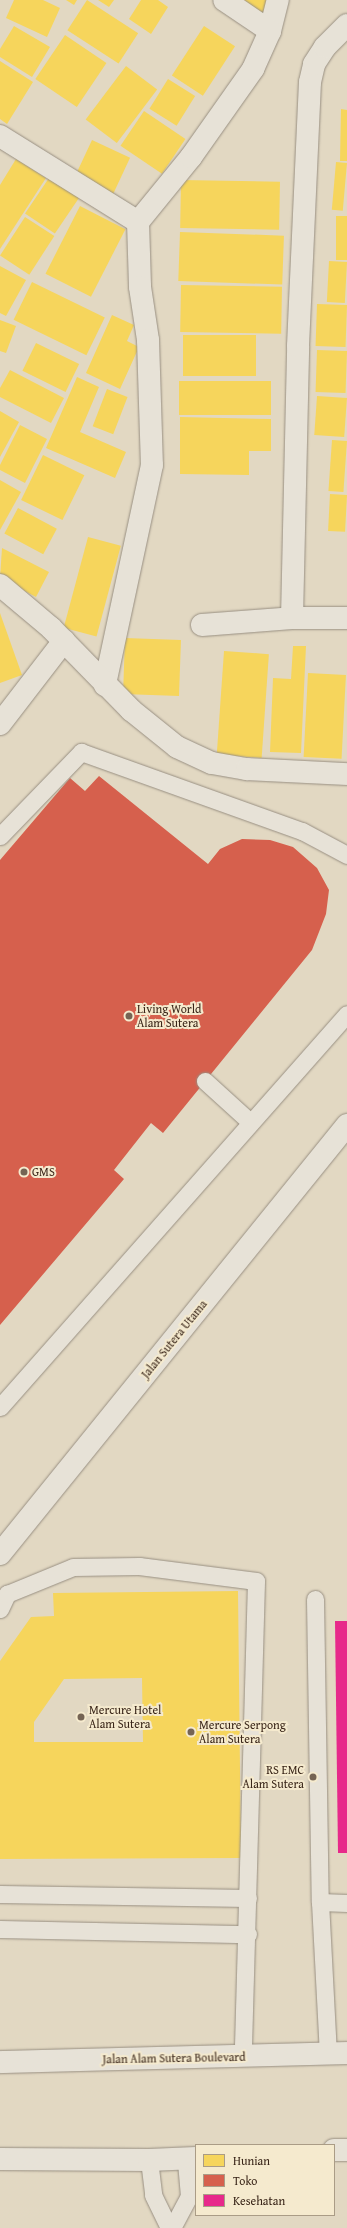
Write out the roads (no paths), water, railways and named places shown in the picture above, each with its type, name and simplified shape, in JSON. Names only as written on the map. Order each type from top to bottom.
[{"type":"street","points":[[224,0],[270,31]]},
{"type":"street","points":[[105,685],[152,465],[148,340],[140,287],[138,222],[191,157],[253,69],[270,31],[278,0]]},
{"type":"street","points":[[292,618],[298,346],[310,82],[314,64],[325,47],[347,26]]},
{"type":"street","points":[[0,136],[138,222]]},
{"type":"street","points":[[0,585],[64,640],[105,685],[131,710],[177,747],[212,763],[247,769],[347,774]]},
{"type":"street","points":[[202,625],[292,618],[347,618]]},
{"type":"street","points":[[0,724],[64,640]]},
{"type":"street","name":"Jalan Sutera Utama","points":[[0,1554],[347,1125]]},
{"type":"street","name":"Jalan Alam Sutera Boulevard","points":[[0,2062],[338,2054]]},
{"type":"street","points":[[335,2150],[347,2150]]},
{"type":"street","points":[[0,2159],[149,2160],[191,2158]]},
{"type":"lane","points":[[0,836],[81,752],[302,831],[347,855]]},
{"type":"lane","points":[[0,1407],[250,1122],[347,1014]]},
{"type":"lane","points":[[205,1081],[250,1122]]},
{"type":"lane","points":[[0,1610],[7,1594],[73,1567],[139,1566],[256,1581],[248,1934],[243,2056]]},
{"type":"lane","points":[[314,1599],[320,1902],[338,2054]]},
{"type":"lane","points":[[0,1894],[248,1898]]},
{"type":"lane","points":[[320,1902],[347,1904]]},
{"type":"lane","points":[[0,1930],[248,1934]]},
{"type":"lane","points":[[172,2228],[189,2196],[191,2158]]},
{"type":"lane","points":[[149,2160],[153,2195],[169,2228]]},
{"type":"place","name":"Living World Alam Sutera","points":[[129,1016]]},
{"type":"place","name":"GMS","points":[[24,1172]]},
{"type":"place","name":"Mercure Hotel Alam Sutera","points":[[81,1717]]},
{"type":"place","name":"Mercure Serpong Alam Sutera","points":[[191,1732]]},
{"type":"place","name":"RS EMC Alam Sutera","points":[[313,1777]]}]
